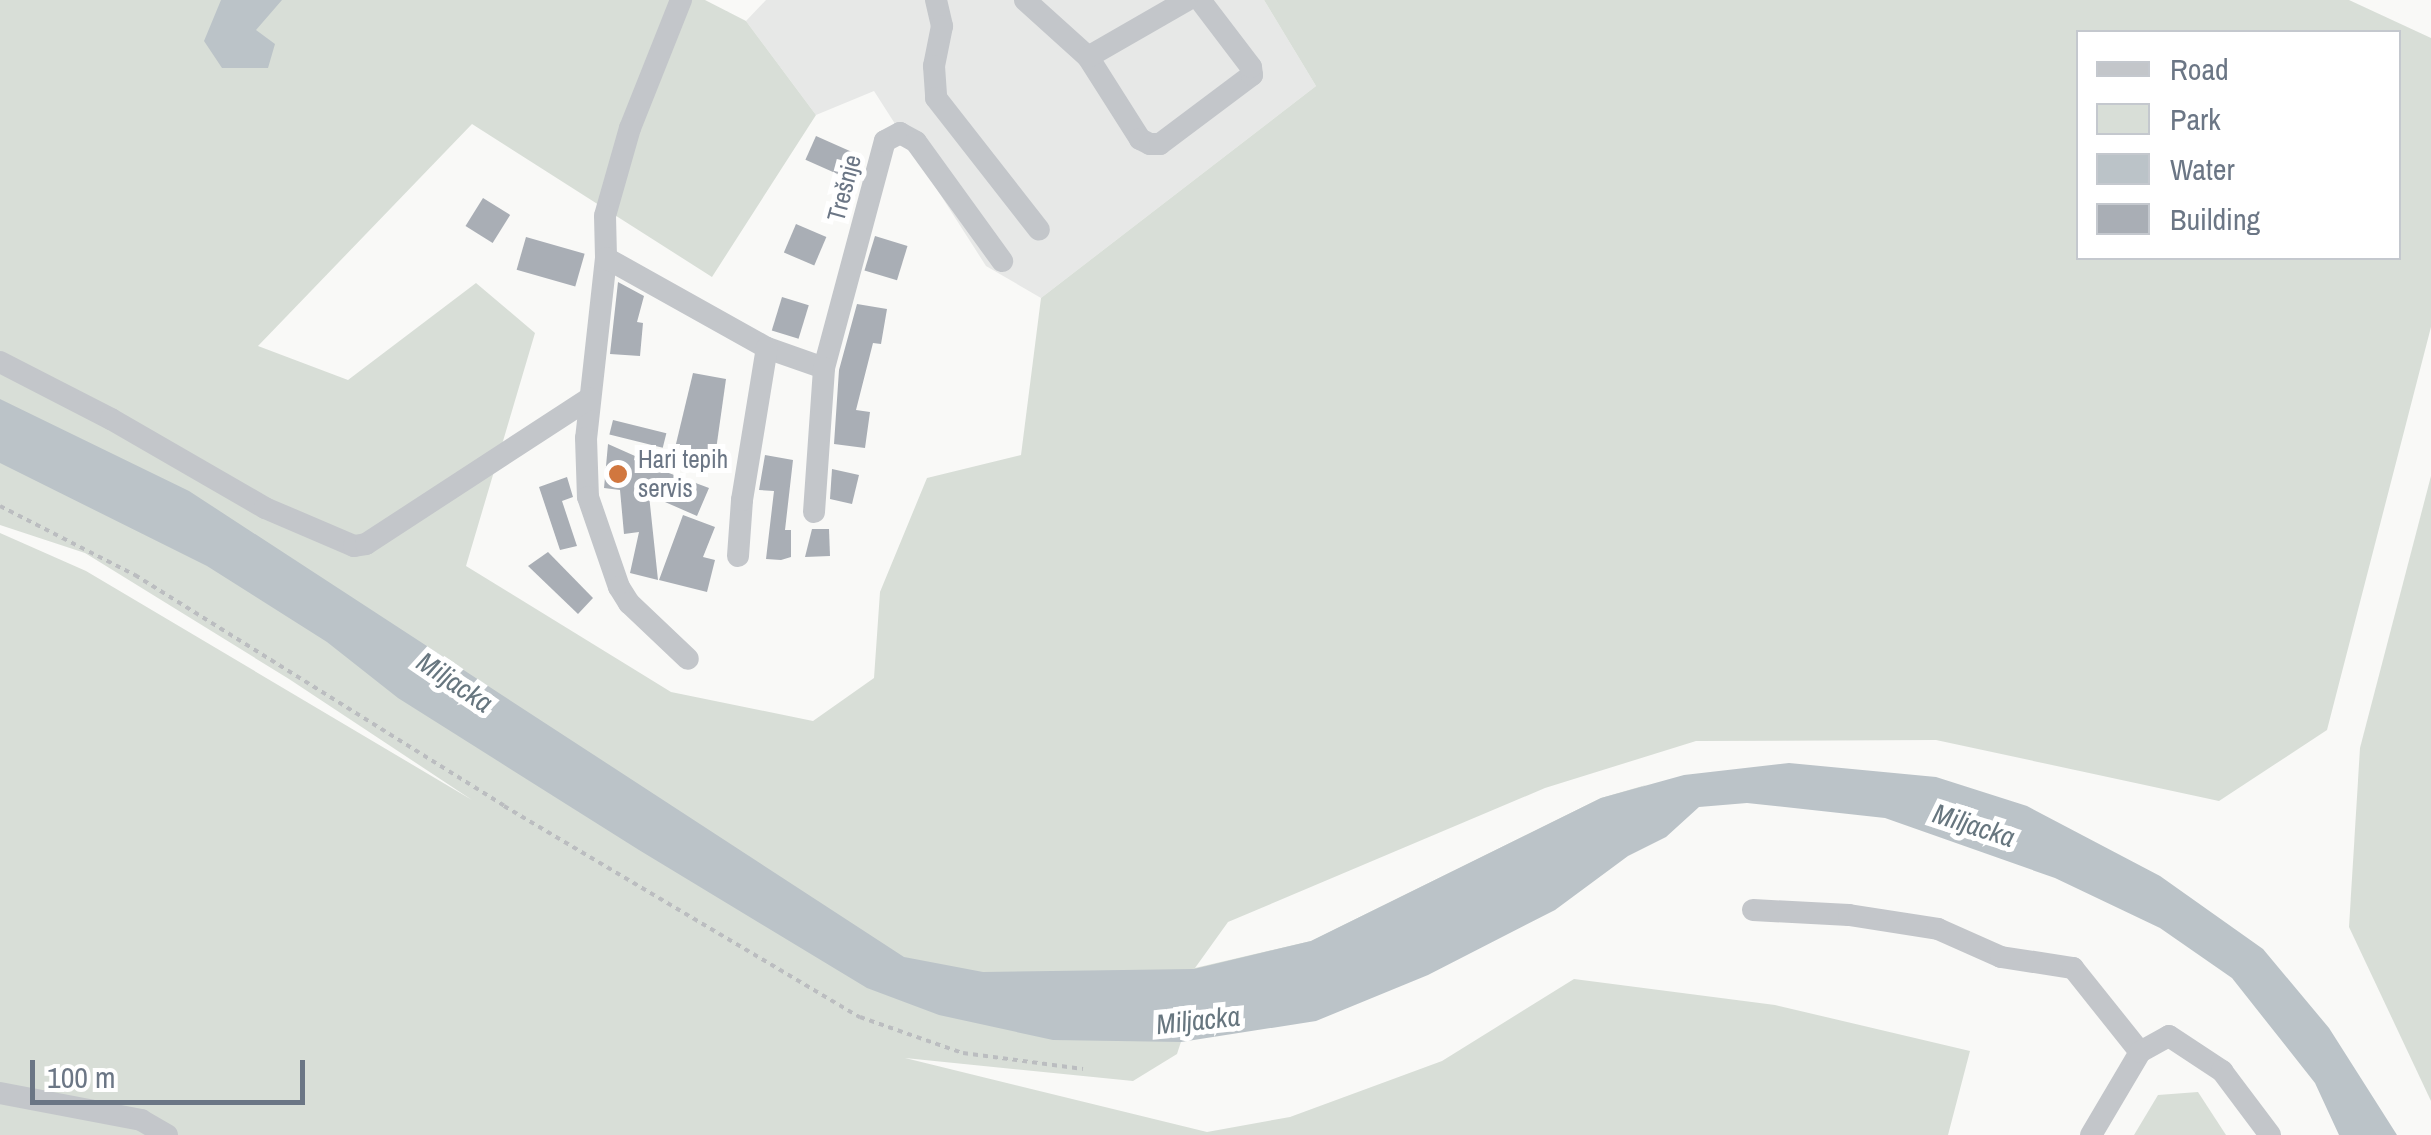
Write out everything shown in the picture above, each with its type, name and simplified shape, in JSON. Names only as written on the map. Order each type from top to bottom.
[{"type":"street","points":[[681,0],[630,128],[605,216],[606,258],[590,398],[588,497],[610,567],[629,603],[688,659]]},
{"type":"street","points":[[936,0],[942,26],[934,66],[936,98],[944,115],[1039,230]]},
{"type":"street","points":[[1026,0],[1088,57],[1140,139],[1160,144],[1252,75],[1252,67],[1200,0]]},
{"type":"street","points":[[1088,57],[1187,0]]},
{"type":"street","name":"Trešnje","points":[[824,368],[886,140],[892,136],[909,135],[916,142],[1002,261]]},
{"type":"street","points":[[606,258],[768,348],[824,368],[814,512]]},
{"type":"street","points":[[738,556],[742,500],[768,348]]},
{"type":"street","points":[[0,362],[111,418],[265,508],[354,546],[366,544],[590,398]]},
{"type":"street","points":[[1753,910],[1850,915],[1938,929],[2002,957],[2073,968],[2140,1052]]},
{"type":"street","points":[[2091,1135],[2140,1052],[2169,1036],[2222,1072],[2270,1135]]},
{"type":"street","points":[[0,1093],[141,1120],[167,1135]]},
{"type":"path","points":[[0,506],[134,575],[504,806],[860,1016],[963,1053],[1084,1070]]},
{"type":"shaded area","points":[[766,0],[1264,0],[1316,86],[1041,298],[986,266],[874,91],[816,115],[746,21]]},
{"type":"green space","points":[[0,0],[705,0],[746,21],[816,115],[712,277],[472,124],[258,346],[348,380],[476,283],[535,333],[466,566],[671,692],[813,721],[874,678],[880,592],[927,478],[1021,455],[1041,298],[1316,86],[1264,0],[2349,0],[2431,38],[2431,327],[2327,730],[2219,801],[1936,740],[1696,741],[1545,788],[1228,922],[1195,968],[1311,941],[1601,798],[1646,785],[1193,1005],[1177,1054],[1133,1081],[905,1058],[1207,1132],[1290,1117],[1442,1061],[1574,979],[1775,1005],[1970,1051],[1948,1135],[0,1135],[0,533],[86,571],[472,800],[289,679],[85,553],[0,525]]},
{"type":"green space","points":[[2431,476],[2431,1101],[2349,927],[2360,748]]},
{"type":"green space","points":[[2198,1092],[2226,1135],[2134,1135],[2158,1095]]},
{"type":"water","points":[[221,0],[282,0],[256,30],[275,44],[268,68],[222,68],[204,41]]},
{"type":"water","name":"Miljacka","points":[[0,399],[189,491],[904,957],[983,972],[1194,969],[1311,941],[1601,798],[1684,775],[1789,763],[1936,777],[2027,806],[2160,876],[2263,949],[2329,1028],[2397,1135],[2339,1135],[2315,1083],[2232,978],[2160,928],[2055,878],[1885,818],[1747,803],[1699,807],[1666,837],[1628,856],[1555,910],[1428,975],[1316,1021],[1181,1042],[1053,1040],[939,1015],[867,988],[639,850],[398,698],[327,642],[207,566],[0,463]]},
{"type":"building","points":[[816,136],[857,154],[847,178],[805,160]]},
{"type":"building","points":[[483,198],[510,215],[493,243],[466,226]]},
{"type":"building","points":[[796,224],[826,237],[814,265],[784,253]]},
{"type":"building","points":[[875,236],[908,246],[897,280],[864,270]]},
{"type":"building","points":[[526,237],[585,254],[575,286],[517,270]]},
{"type":"building","points":[[618,282],[644,296],[637,322],[643,323],[640,356],[610,354]]},
{"type":"building","points":[[782,297],[809,305],[799,339],[772,330]]},
{"type":"building","points":[[857,304],[887,309],[881,344],[873,343],[856,410],[870,412],[865,448],[834,444],[839,370]]},
{"type":"building","points":[[693,373],[726,379],[715,457],[675,448]]},
{"type":"building","points":[[613,420],[666,433],[663,448],[609,435]]},
{"type":"building","points":[[608,444],[635,456],[634,460],[709,488],[697,516],[649,495],[658,580],[630,573],[639,532],[624,534],[620,490],[604,488]]},
{"type":"building","points":[[765,455],[793,460],[785,530],[791,530],[791,557],[781,560],[766,559],[774,491],[759,490]]},
{"type":"building","points":[[832,469],[859,475],[852,504],[830,499]]},
{"type":"building","points":[[567,477],[573,497],[562,501],[577,546],[560,550],[539,487]]},
{"type":"building","points":[[683,515],[715,527],[703,557],[715,560],[707,592],[659,580]]},
{"type":"building","points":[[812,529],[829,529],[830,556],[805,557]]},
{"type":"building","points":[[548,552],[593,598],[578,614],[528,566]]},
{"type":"place","name":"Hari tepih servis","points":[[618,474]]}]
